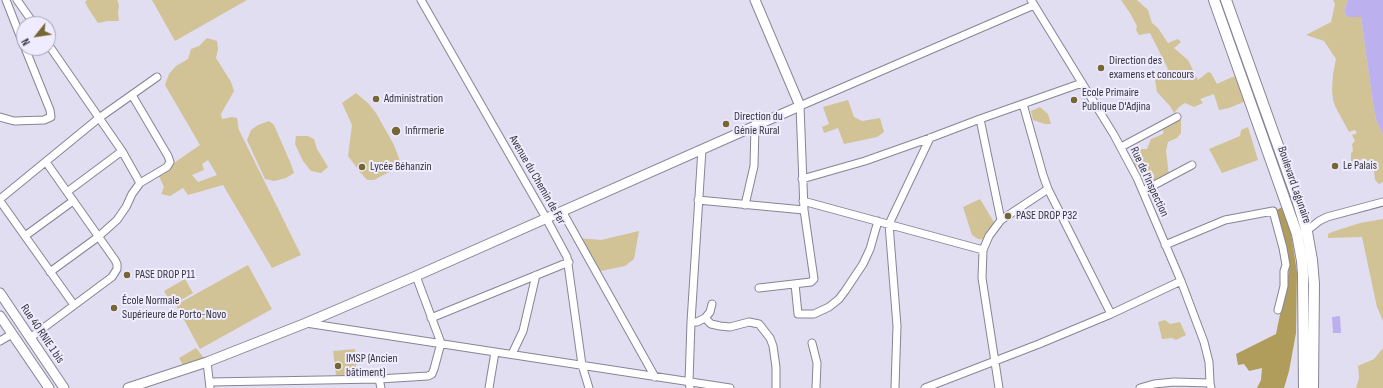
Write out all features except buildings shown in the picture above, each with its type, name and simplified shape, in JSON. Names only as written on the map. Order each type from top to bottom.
[{"type":"highway","name":"Boulevard Lagunaire","points":[[1214,0],[1312,260],[1314,284],[1313,388]]},
{"type":"highway","name":"Boulevard Lagunaire","points":[[1226,0],[1295,192],[1302,233],[1301,256],[1303,274],[1304,388]]},
{"type":"main road","points":[[128,388],[207,362],[306,323],[416,276],[800,106],[756,0]]},
{"type":"main road","name":"Rue 40 RNIE 1 bis","points":[[0,293],[64,388]]},
{"type":"main road","points":[[0,316],[49,388]]},
{"type":"street","points":[[6,0],[16,26]]},
{"type":"street","points":[[17,0],[28,16]]},
{"type":"street","name":"Avenue du Chemin de Fer","points":[[421,0],[567,257],[582,365],[589,388]]},
{"type":"street","points":[[759,288],[811,282],[814,278],[803,201],[800,106],[1033,3]]},
{"type":"street","name":"Rue de l'Inspection","points":[[1033,3],[1121,147],[1142,191],[1181,281],[1204,342],[1209,362],[1211,386]]},
{"type":"street","points":[[56,55],[122,151],[140,183]]},
{"type":"street","points":[[0,117],[14,120],[44,120],[51,117],[50,110],[28,56]]},
{"type":"street","points":[[74,305],[0,200],[100,118],[157,77]]},
{"type":"street","points":[[802,179],[865,161],[1082,83]]},
{"type":"street","points":[[50,272],[98,237],[117,220],[140,183],[167,167],[170,162],[168,156],[132,95]]},
{"type":"street","points":[[1023,104],[1048,189],[1111,314]]},
{"type":"street","points":[[1121,147],[1176,117]]},
{"type":"street","points":[[980,119],[1002,220]]},
{"type":"street","points":[[745,205],[754,166],[755,125]]},
{"type":"street","points":[[895,388],[897,326],[889,224],[930,138]]},
{"type":"street","points":[[689,385],[691,322],[702,149]]},
{"type":"street","points":[[67,192],[122,151]]},
{"type":"street","points":[[30,338],[112,277],[117,269],[117,264],[46,162]]},
{"type":"street","points":[[1142,191],[1192,165]]},
{"type":"street","points":[[999,388],[982,278],[983,250],[989,236],[1002,220],[1048,189]]},
{"type":"street","points":[[698,200],[804,210]]},
{"type":"street","points":[[25,236],[73,201]]},
{"type":"street","points":[[803,201],[983,250]]},
{"type":"street","points":[[1302,233],[1327,217],[1383,202]]},
{"type":"street","points":[[562,211],[655,377]]},
{"type":"street","points":[[1165,245],[1226,220],[1273,211],[1286,264],[1284,286],[1278,310]]},
{"type":"street","points":[[795,284],[798,314],[814,314],[829,307],[839,299],[863,264],[870,249],[878,222]]},
{"type":"street","points":[[431,318],[568,262]]},
{"type":"street","points":[[512,354],[524,331],[536,275]]},
{"type":"street","points":[[207,362],[210,385],[428,376],[432,374],[434,370],[441,343],[416,276]]},
{"type":"street","points":[[925,388],[1111,314],[1181,281]]},
{"type":"street","points":[[691,322],[697,322],[705,318],[710,312],[712,304]]},
{"type":"street","points":[[705,318],[711,324],[720,326],[730,326],[749,322],[759,324],[768,334],[773,346],[776,367],[776,388]]},
{"type":"street","points":[[306,323],[582,365],[655,377],[689,385],[730,388]]},
{"type":"street","points":[[0,341],[12,334]]},
{"type":"street","points":[[812,343],[816,363],[816,388]]},
{"type":"street","points":[[489,388],[495,352]]},
{"type":"street","points":[[380,379],[381,388]]},
{"type":"street","points":[[332,380],[332,388]]},
{"type":"street","points":[[1140,388],[1154,384],[1174,382],[1211,386]]},
{"type":"shaded area","points":[[87,0],[117,0],[119,5],[119,21],[98,23],[85,2]]},
{"type":"shaded area","points":[[152,0],[247,0],[175,41]]},
{"type":"shaded area","points":[[1121,0],[1137,0],[1148,10],[1152,23],[1158,28],[1168,43],[1178,39],[1181,42],[1174,48],[1188,60],[1198,80],[1208,72],[1211,73],[1217,84],[1232,77],[1239,76],[1246,101],[1229,108],[1219,110],[1214,94],[1200,99],[1203,103],[1194,107],[1185,103],[1174,113],[1170,106],[1157,92],[1155,80],[1168,69],[1150,33],[1139,35],[1136,30],[1137,26]]},
{"type":"shaded area","points":[[1333,0],[1348,0],[1344,11],[1347,17],[1361,17],[1373,103],[1376,119],[1383,135],[1383,182],[1379,184],[1375,180],[1374,170],[1369,162],[1363,158],[1359,161],[1351,163],[1351,153],[1353,151],[1352,144],[1355,141],[1352,135],[1357,133],[1355,130],[1349,132],[1333,100],[1333,74],[1336,59],[1324,41],[1306,35],[1331,22],[1335,4]]},
{"type":"shaded area","points":[[1348,0],[1383,0],[1383,135],[1376,119],[1373,103],[1361,17],[1347,17],[1344,11]]},
{"type":"shaded area","points":[[207,38],[217,41],[218,49],[216,58],[231,82],[234,91],[221,114],[222,119],[232,117],[237,118],[239,130],[301,255],[272,268],[223,185],[188,195],[183,188],[170,196],[161,194],[164,187],[158,174],[200,145],[165,85],[169,74],[176,66],[188,59],[191,49],[199,46]],"holes":[[[208,160],[217,175],[198,182],[192,175],[204,170],[202,164]]]},
{"type":"shaded area","points":[[356,93],[368,103],[376,113],[394,145],[400,161],[389,172],[374,180],[367,180],[348,156],[352,125],[342,103]]},
{"type":"shaded area","points":[[848,100],[854,117],[862,121],[880,118],[884,132],[877,137],[844,144],[838,128],[824,133],[822,127],[829,124],[823,107]]},
{"type":"shaded area","points":[[1040,107],[1048,114],[1051,124],[1045,124],[1033,120],[1031,111]]},
{"type":"shaded area","points":[[1177,117],[1181,120],[1181,133],[1177,138],[1168,142],[1166,151],[1169,176],[1148,188],[1142,184],[1132,157],[1136,149],[1147,149],[1151,139],[1163,134],[1164,124]]},
{"type":"shaded area","points":[[269,121],[274,125],[294,173],[286,178],[274,181],[265,179],[247,140],[251,130],[258,125]]},
{"type":"shaded area","points":[[1248,127],[1258,160],[1222,173],[1209,149],[1240,136],[1241,130]]},
{"type":"shaded area","points":[[296,136],[308,136],[314,139],[317,149],[328,167],[321,173],[311,171],[303,161],[295,144]]},
{"type":"shaded area","points":[[980,199],[995,224],[985,240],[978,239],[972,235],[963,207]]},
{"type":"shaded area","points":[[1283,207],[1291,233],[1297,272],[1296,333],[1289,371],[1284,388],[1257,388],[1261,380],[1262,368],[1249,371],[1244,364],[1238,365],[1236,354],[1276,334],[1289,271],[1276,210]]},
{"type":"shaded area","points":[[1383,219],[1383,321],[1377,307],[1362,237],[1328,238],[1328,234],[1360,223]]},
{"type":"shaded area","points":[[639,231],[634,259],[625,266],[596,272],[577,238],[601,240]]},
{"type":"shaded area","points":[[248,265],[272,309],[200,349],[176,305]]},
{"type":"shaded area","points":[[185,279],[193,293],[172,305],[164,291]]},
{"type":"shaded area","points":[[1340,316],[1341,333],[1333,333],[1332,317]]},
{"type":"shaded area","points":[[1165,320],[1170,324],[1180,322],[1186,335],[1176,340],[1172,338],[1162,339],[1158,322]]},
{"type":"shaded area","points":[[196,348],[205,359],[184,367],[179,358]]},
{"type":"shaded area","points":[[1383,348],[1383,388],[1356,388],[1359,378],[1358,366],[1374,359]]},
{"type":"shaded area","points":[[355,349],[357,375],[336,375],[333,351]]},
{"type":"place","name":"Direction des examens et concours","points":[[1101,68]]},
{"type":"place","name":"Administration","points":[[376,99]]},
{"type":"place","name":"Ecole Primaire Publique D'Adjina","points":[[1074,100]]},
{"type":"place","name":"Direction du Génie Rural","points":[[726,124]]},
{"type":"place","name":"Infirmerie","points":[[396,131]]},
{"type":"place","name":"Le Palais","points":[[1335,166]]},
{"type":"place","name":"Lycée Béhanzin","points":[[362,167]]},
{"type":"place","name":"PASE DROP P32","points":[[1008,216]]},
{"type":"place","name":"PASE DROP P11","points":[[127,275]]},
{"type":"place","name":"École Normale Supérieure de Porto-Novo","points":[[114,308]]},
{"type":"place","name":"IMSP (Ancien bâtiment)","points":[[338,366]]}]
